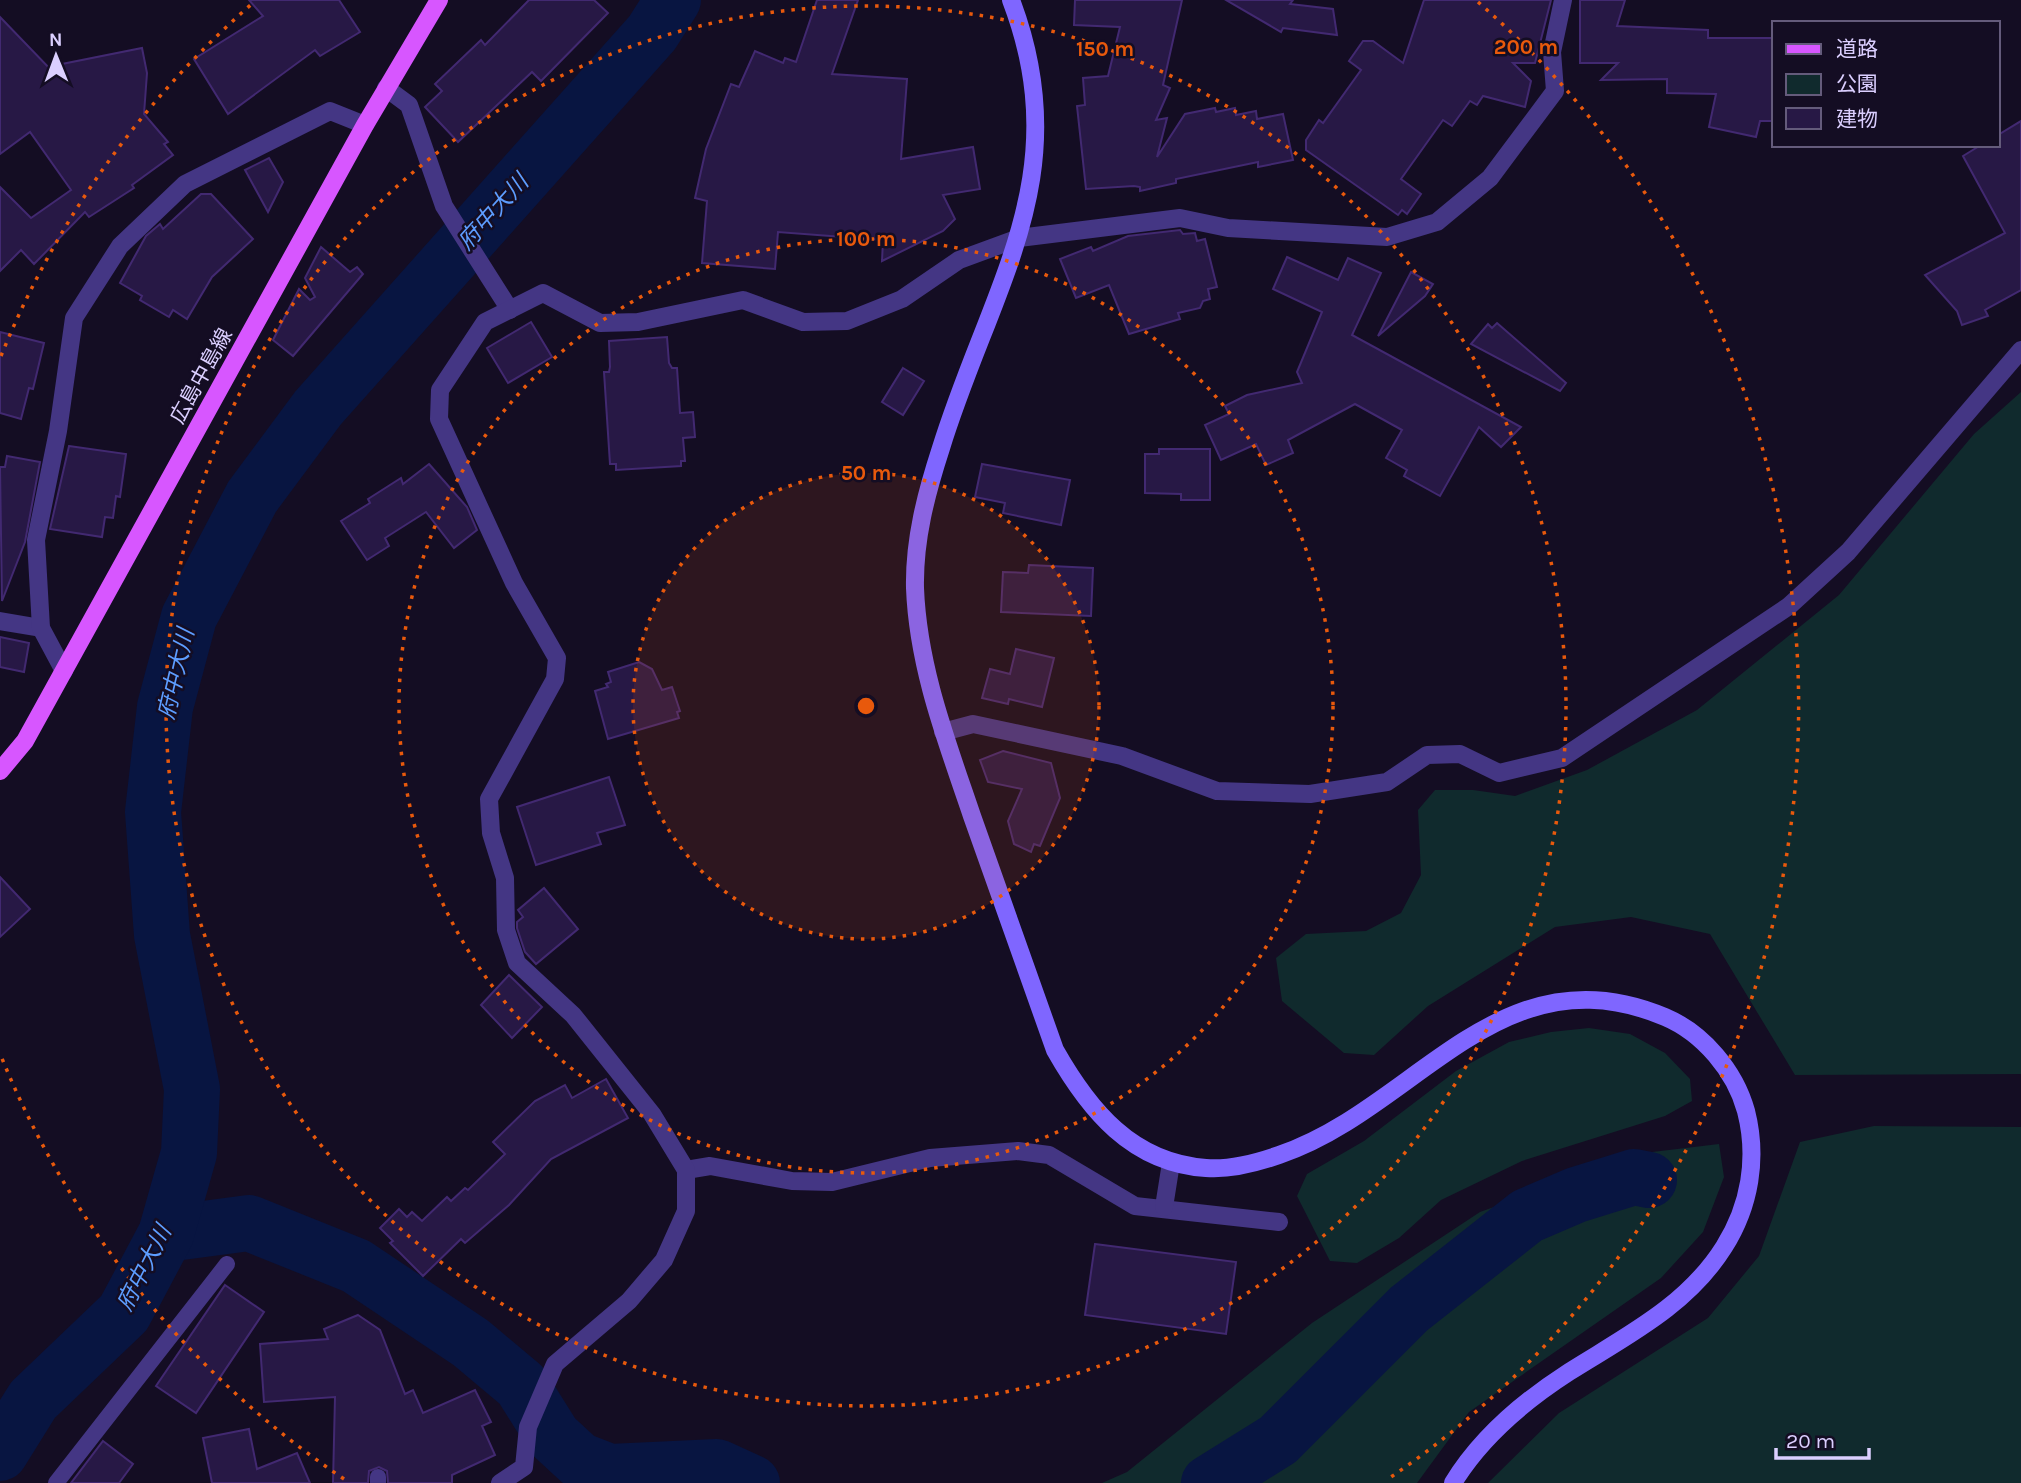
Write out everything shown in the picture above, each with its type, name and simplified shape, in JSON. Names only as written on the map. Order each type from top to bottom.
[{"type":"main road","name":"広島中島線","points":[[0,771],[25,741],[365,125],[439,0]]},
{"type":"street","points":[[1011,0],[1031,64],[1037,107],[1036,153],[1019,238],[953,408],[922,507],[915,587],[924,667],[943,732],[1055,1050],[1079,1092],[1110,1127],[1143,1151],[1171,1163],[1209,1169],[1254,1163],[1300,1148],[1351,1119],[1475,1032],[1540,1003],[1584,1000],[1635,1004],[1680,1023],[1714,1053],[1732,1079],[1745,1109],[1752,1144],[1748,1197],[1725,1245],[1695,1286],[1647,1325],[1567,1374],[1524,1405],[1489,1437],[1453,1483]]},
{"type":"street","points":[[500,1483],[524,1467],[528,1427],[555,1364],[629,1301],[664,1260],[686,1211],[686,1170],[652,1114],[573,1015],[517,963],[506,930],[505,878],[491,833],[489,799],[555,679],[557,658],[514,583],[439,419],[440,390],[485,322],[506,304],[543,293],[600,323],[638,322],[743,300],[803,321],[847,321],[902,299],[959,260],[1019,238],[1180,218],[1228,228],[1387,237],[1437,222],[1490,177],[1555,91],[1552,52],[1563,0]]},
{"type":"street","points":[[386,88],[409,105],[444,206],[506,304]]},
{"type":"street","points":[[64,671],[41,628],[36,540],[58,431],[74,318],[120,246],[185,184],[330,111],[365,125]]},
{"type":"street","points":[[943,732],[973,724],[1122,757],[1217,791],[1310,794],[1387,782],[1427,755],[1461,754],[1499,773],[1562,758],[1789,606],[1848,552],[2021,351]]},
{"type":"street","points":[[0,621],[41,628]]},
{"type":"street","points":[[686,1170],[710,1166],[792,1181],[832,1182],[930,1158],[1018,1151],[1049,1155],[1135,1206],[1164,1207],[1279,1222]]},
{"type":"street","points":[[1164,1207],[1171,1163]]},
{"type":"lane","points":[[56,1483],[226,1264]]},
{"type":"green space","points":[[2021,392],[2021,1074],[1795,1075],[1710,934],[1631,917],[1555,927],[1428,1006],[1374,1055],[1344,1053],[1282,1001],[1276,958],[1306,934],[1366,931],[1401,913],[1421,875],[1418,810],[1435,790],[1473,790],[1515,796],[1587,770],[1697,710],[1839,595],[1974,434]]},
{"type":"green space","points":[[1589,1028],[1630,1034],[1665,1053],[1690,1079],[1692,1101],[1665,1116],[1522,1161],[1441,1200],[1399,1238],[1357,1263],[1330,1261],[1297,1196],[1307,1174],[1364,1141],[1456,1071],[1509,1042],[1551,1032]]},
{"type":"green space","points":[[1874,1126],[2021,1127],[2021,1483],[1488,1483],[1559,1413],[1708,1318],[1759,1256],[1800,1142]]},
{"type":"green space","points":[[1719,1144],[1724,1177],[1703,1232],[1661,1278],[1469,1412],[1417,1483],[1102,1483],[1127,1472],[1312,1323],[1480,1212],[1644,1153]]},
{"type":"building","points":[[249,0],[339,0],[360,32],[320,56],[315,50],[228,114],[194,59],[263,16]]},
{"type":"building","points":[[529,0],[594,0],[608,13],[541,81],[532,72],[458,142],[425,107],[442,91],[435,84],[481,40],[485,45]]},
{"type":"building","points":[[817,0],[858,0],[832,74],[907,79],[901,159],[973,147],[980,189],[943,195],[955,219],[943,231],[882,261],[883,240],[778,232],[775,269],[702,263],[707,201],[695,198],[706,149],[731,84],[739,87],[755,51],[783,63],[785,58],[796,62]]},
{"type":"building","points":[[1075,0],[1182,0],[1163,85],[1170,88],[1156,120],[1167,118],[1157,157],[1185,114],[1215,108],[1216,112],[1235,108],[1236,115],[1256,111],[1257,119],[1283,114],[1293,160],[1258,167],[1258,162],[1176,179],[1176,183],[1140,191],[1140,187],[1134,186],[1086,189],[1077,106],[1085,105],[1083,78],[1108,76],[1120,27],[1074,25]]},
{"type":"building","points":[[1226,0],[1293,0],[1290,4],[1333,9],[1337,35],[1283,28],[1281,32]]},
{"type":"building","points":[[1424,0],[1551,0],[1535,63],[1513,63],[1531,81],[1525,107],[1483,96],[1477,105],[1470,101],[1452,126],[1443,120],[1401,179],[1421,194],[1407,214],[1402,210],[1398,215],[1306,150],[1306,140],[1319,120],[1323,123],[1361,70],[1349,61],[1363,41],[1373,41],[1403,63]]},
{"type":"building","points":[[1580,0],[1625,0],[1617,26],[1708,30],[1708,38],[1772,38],[1772,121],[1760,121],[1756,137],[1709,127],[1716,94],[1667,93],[1667,79],[1601,80],[1618,63],[1580,63]]},
{"type":"building","points":[[0,17],[52,71],[62,64],[142,48],[147,73],[144,114],[168,142],[164,144],[173,155],[132,185],[134,188],[89,217],[85,212],[34,264],[21,250],[0,271],[0,187],[31,218],[71,190],[30,132],[0,154]]},
{"type":"building","points":[[2021,121],[2021,290],[1985,310],[1988,316],[1962,325],[1957,311],[1925,275],[2005,233],[1963,156],[1978,147],[2000,147],[2000,134]]},
{"type":"building","points":[[269,158],[283,182],[268,212],[245,170]]},
{"type":"building","points":[[201,194],[211,194],[253,239],[212,277],[187,319],[173,310],[169,317],[140,300],[142,296],[120,283],[146,236],[160,224],[163,229]]},
{"type":"building","points":[[1180,230],[1183,234],[1195,233],[1197,241],[1205,239],[1217,287],[1208,289],[1210,299],[1203,301],[1200,308],[1178,313],[1180,319],[1129,334],[1109,285],[1076,298],[1060,259],[1091,247],[1093,251],[1128,236]]},
{"type":"building","points":[[321,247],[350,272],[357,267],[363,274],[293,356],[273,340],[299,289],[310,300],[315,297],[305,278]]},
{"type":"building","points":[[1287,257],[1338,280],[1348,258],[1381,273],[1352,335],[1521,427],[1501,447],[1479,427],[1440,496],[1404,476],[1407,470],[1386,458],[1402,430],[1355,404],[1288,440],[1293,453],[1266,465],[1256,444],[1221,460],[1205,425],[1229,414],[1225,406],[1247,395],[1302,383],[1297,372],[1322,312],[1273,289]]},
{"type":"building","points":[[1411,272],[1433,284],[1425,296],[1378,336]]},
{"type":"building","points":[[531,322],[552,357],[508,383],[487,348]]},
{"type":"building","points":[[1497,323],[1566,383],[1560,391],[1471,344],[1488,324],[1492,328]]},
{"type":"building","points":[[0,332],[44,343],[33,389],[29,388],[21,419],[0,413]]},
{"type":"building","points":[[667,337],[669,363],[672,368],[677,368],[680,413],[693,412],[695,437],[683,438],[685,461],[681,461],[681,466],[616,470],[616,464],[610,464],[604,372],[609,372],[610,367],[609,341]]},
{"type":"building","points":[[903,368],[924,381],[903,415],[882,402]]},
{"type":"building","points":[[69,446],[126,454],[120,497],[116,496],[113,518],[105,517],[102,537],[50,529]]},
{"type":"building","points":[[1159,449],[1210,449],[1210,500],[1181,500],[1181,494],[1145,493],[1145,454],[1159,454]]},
{"type":"building","points":[[7,456],[40,462],[25,542],[2,601],[0,467],[5,467]]},
{"type":"building","points":[[429,464],[467,507],[477,530],[454,548],[426,512],[385,538],[389,546],[367,560],[341,521],[370,503],[368,499],[401,478],[403,484]]},
{"type":"building","points":[[982,464],[1070,480],[1061,525],[1003,513],[1005,503],[975,497]]},
{"type":"building","points":[[1029,565],[1093,568],[1091,616],[1001,612],[1003,572],[1028,573]]},
{"type":"building","points":[[0,637],[29,643],[24,672],[0,667]]},
{"type":"building","points":[[1016,649],[1054,658],[1042,707],[1009,699],[1008,704],[982,698],[990,669],[1010,674]]},
{"type":"building","points":[[639,662],[652,669],[662,690],[672,687],[680,711],[677,712],[679,718],[608,739],[595,691],[608,687],[606,684],[611,682],[608,672]]},
{"type":"building","points":[[1003,751],[1051,763],[1060,798],[1040,846],[1034,844],[1031,852],[1014,844],[1008,821],[1022,789],[988,782],[980,760]]},
{"type":"building","points":[[609,777],[625,825],[597,833],[601,844],[536,865],[517,807]]},
{"type":"building","points":[[0,877],[30,909],[0,937]]},
{"type":"building","points":[[544,888],[578,929],[536,964],[525,952],[517,928],[517,922],[523,917],[518,910]]},
{"type":"building","points":[[509,975],[542,1007],[512,1038],[481,1005]]},
{"type":"building","points":[[606,1079],[628,1118],[551,1159],[509,1205],[465,1243],[461,1239],[423,1276],[390,1243],[393,1241],[380,1228],[399,1209],[407,1217],[412,1212],[422,1221],[447,1197],[451,1201],[465,1188],[468,1190],[505,1154],[493,1142],[535,1101],[565,1085],[572,1098]]},
{"type":"building","points":[[1095,1244],[1236,1262],[1226,1334],[1085,1315]]},
{"type":"building","points":[[225,1285],[264,1312],[196,1413],[156,1386]]},
{"type":"building","points":[[358,1315],[380,1330],[405,1394],[413,1390],[423,1413],[475,1390],[491,1422],[482,1426],[495,1455],[452,1475],[452,1483],[388,1483],[387,1471],[379,1467],[369,1471],[368,1483],[333,1483],[335,1397],[264,1402],[260,1344],[328,1339],[324,1329]]},
{"type":"building","points":[[249,1429],[257,1469],[297,1453],[310,1483],[212,1483],[203,1438]]},
{"type":"building","points":[[103,1441],[133,1464],[119,1483],[71,1483]]},
{"type":"waterway","name":"府中大川","points":[[0,1453],[33,1400],[124,1313],[166,1234],[189,1153],[192,1089],[162,935],[153,812],[165,707],[189,617],[252,497],[318,408],[652,33],[673,0]]},
{"type":"waterway","points":[[1209,1483],[1278,1440],[1409,1309],[1527,1216],[1576,1195],[1634,1177],[1649,1180]]},
{"type":"waterway","points":[[166,1234],[249,1223],[356,1266],[471,1343],[521,1385],[553,1436],[579,1460],[610,1472],[717,1467],[752,1483]]}]
